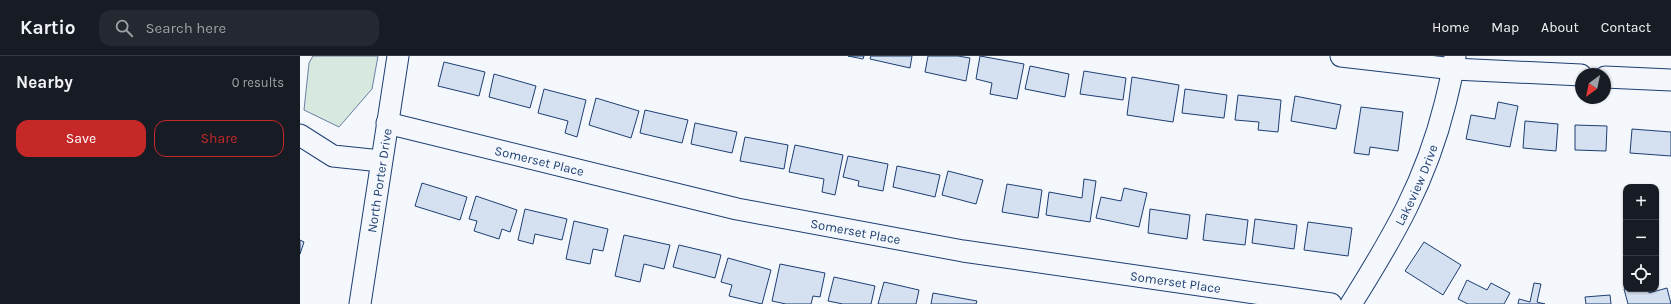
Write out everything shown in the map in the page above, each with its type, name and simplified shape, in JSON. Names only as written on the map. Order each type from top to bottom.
[{"type":"street","name":"North Porter Drive","points":[[360,304],[398,56]]},
{"type":"street","points":[[1341,56],[1454,63],[1575,74]]},
{"type":"street","name":"Lakeview Drive","points":[[1351,304],[1392,236],[1428,162],[1439,129],[1454,63]]},
{"type":"street","points":[[1611,77],[1671,80]]},
{"type":"street","name":"Somerset Place","points":[[387,123],[745,211],[963,250],[1331,304]]},
{"type":"street","points":[[300,135],[333,156],[381,161]]},
{"type":"shaded area","points":[[313,56],[378,56],[372,89],[339,127],[304,110],[309,63]]},
{"type":"building","points":[[848,56],[864,56],[863,59]]},
{"type":"building","points":[[871,56],[912,56],[910,68],[870,59]]},
{"type":"building","points":[[928,56],[958,56],[970,58],[966,81],[925,72]]},
{"type":"building","points":[[980,56],[1024,64],[1017,99],[990,94],[992,83],[976,79]]},
{"type":"building","points":[[444,62],[485,72],[479,96],[438,86]]},
{"type":"building","points":[[1030,66],[1069,74],[1065,97],[1025,89]]},
{"type":"building","points":[[1084,71],[1126,78],[1123,100],[1080,94]]},
{"type":"building","points":[[494,74],[536,86],[530,108],[489,97]]},
{"type":"building","points":[[1132,77],[1179,85],[1173,122],[1127,115]]},
{"type":"building","points":[[544,89],[586,100],[577,137],[565,133],[568,121],[538,113]]},
{"type":"building","points":[[1185,89],[1227,95],[1224,118],[1182,113]]},
{"type":"building","points":[[1238,95],[1281,100],[1278,132],[1258,130],[1259,122],[1235,120]]},
{"type":"building","points":[[1295,96],[1341,105],[1336,129],[1291,121]]},
{"type":"building","points":[[596,98],[639,111],[631,138],[589,125]]},
{"type":"building","points":[[1498,102],[1518,106],[1510,147],[1466,139],[1471,115],[1495,119]]},
{"type":"building","points":[[1361,107],[1403,112],[1398,151],[1370,147],[1369,155],[1354,153]]},
{"type":"building","points":[[645,110],[688,120],[682,143],[640,133]]},
{"type":"building","points":[[1525,121],[1558,124],[1556,151],[1523,148]]},
{"type":"building","points":[[695,123],[737,132],[732,153],[691,144]]},
{"type":"building","points":[[1575,125],[1607,126],[1606,151],[1575,150]]},
{"type":"building","points":[[1632,129],[1671,132],[1671,156],[1630,153]]},
{"type":"building","points":[[745,137],[788,145],[784,169],[740,161]]},
{"type":"building","points":[[795,145],[843,155],[835,195],[822,192],[824,179],[789,172]]},
{"type":"building","points":[[848,156],[888,164],[883,191],[858,186],[859,181],[843,177]]},
{"type":"building","points":[[897,166],[940,175],[935,197],[893,187]]},
{"type":"building","points":[[948,171],[983,180],[976,204],[942,195]]},
{"type":"building","points":[[1084,179],[1096,181],[1090,222],[1046,215],[1049,192],[1082,198]]},
{"type":"building","points":[[422,183],[467,197],[460,220],[415,206]]},
{"type":"building","points":[[1007,184],[1042,190],[1038,218],[1002,212]]},
{"type":"building","points":[[1124,188],[1147,193],[1139,227],[1096,218],[1101,197],[1121,201]]},
{"type":"building","points":[[476,196],[517,210],[510,232],[502,229],[499,239],[474,231],[477,221],[469,219]]},
{"type":"building","points":[[525,209],[567,219],[562,240],[535,234],[533,244],[518,240]]},
{"type":"building","points":[[1150,209],[1190,215],[1187,239],[1148,233]]},
{"type":"building","points":[[1206,214],[1248,220],[1245,245],[1203,240]]},
{"type":"building","points":[[1255,219],[1297,225],[1294,249],[1252,243]]},
{"type":"building","points":[[574,221],[608,229],[603,251],[593,249],[590,264],[566,259]]},
{"type":"building","points":[[1308,222],[1352,228],[1348,256],[1304,250]]},
{"type":"building","points":[[624,235],[670,245],[664,269],[644,264],[640,282],[615,276]]},
{"type":"building","points":[[300,240],[304,242],[300,254]]},
{"type":"building","points":[[1424,242],[1461,265],[1443,295],[1405,271]]},
{"type":"building","points":[[679,245],[721,255],[715,278],[673,267]]},
{"type":"building","points":[[728,258],[771,270],[762,304],[729,296],[732,285],[721,282]]},
{"type":"building","points":[[780,264],[825,273],[820,297],[813,296],[811,304],[786,304],[772,301]]},
{"type":"building","points":[[834,277],[875,286],[871,304],[843,304],[828,301]]},
{"type":"building","points":[[1467,280],[1487,290],[1491,283],[1510,293],[1504,304],[1468,304],[1458,299]]},
{"type":"building","points":[[884,282],[919,290],[916,304],[878,304]]},
{"type":"building","points":[[1534,283],[1541,284],[1537,302],[1545,304],[1518,304],[1519,299],[1530,302]]},
{"type":"building","points":[[1667,288],[1671,304],[1628,304],[1625,292],[1649,293],[1659,292],[1659,290]]},
{"type":"building","points":[[933,293],[977,301],[976,304],[931,304]]},
{"type":"building","points":[[1610,295],[1611,304],[1586,304],[1585,297]]}]
